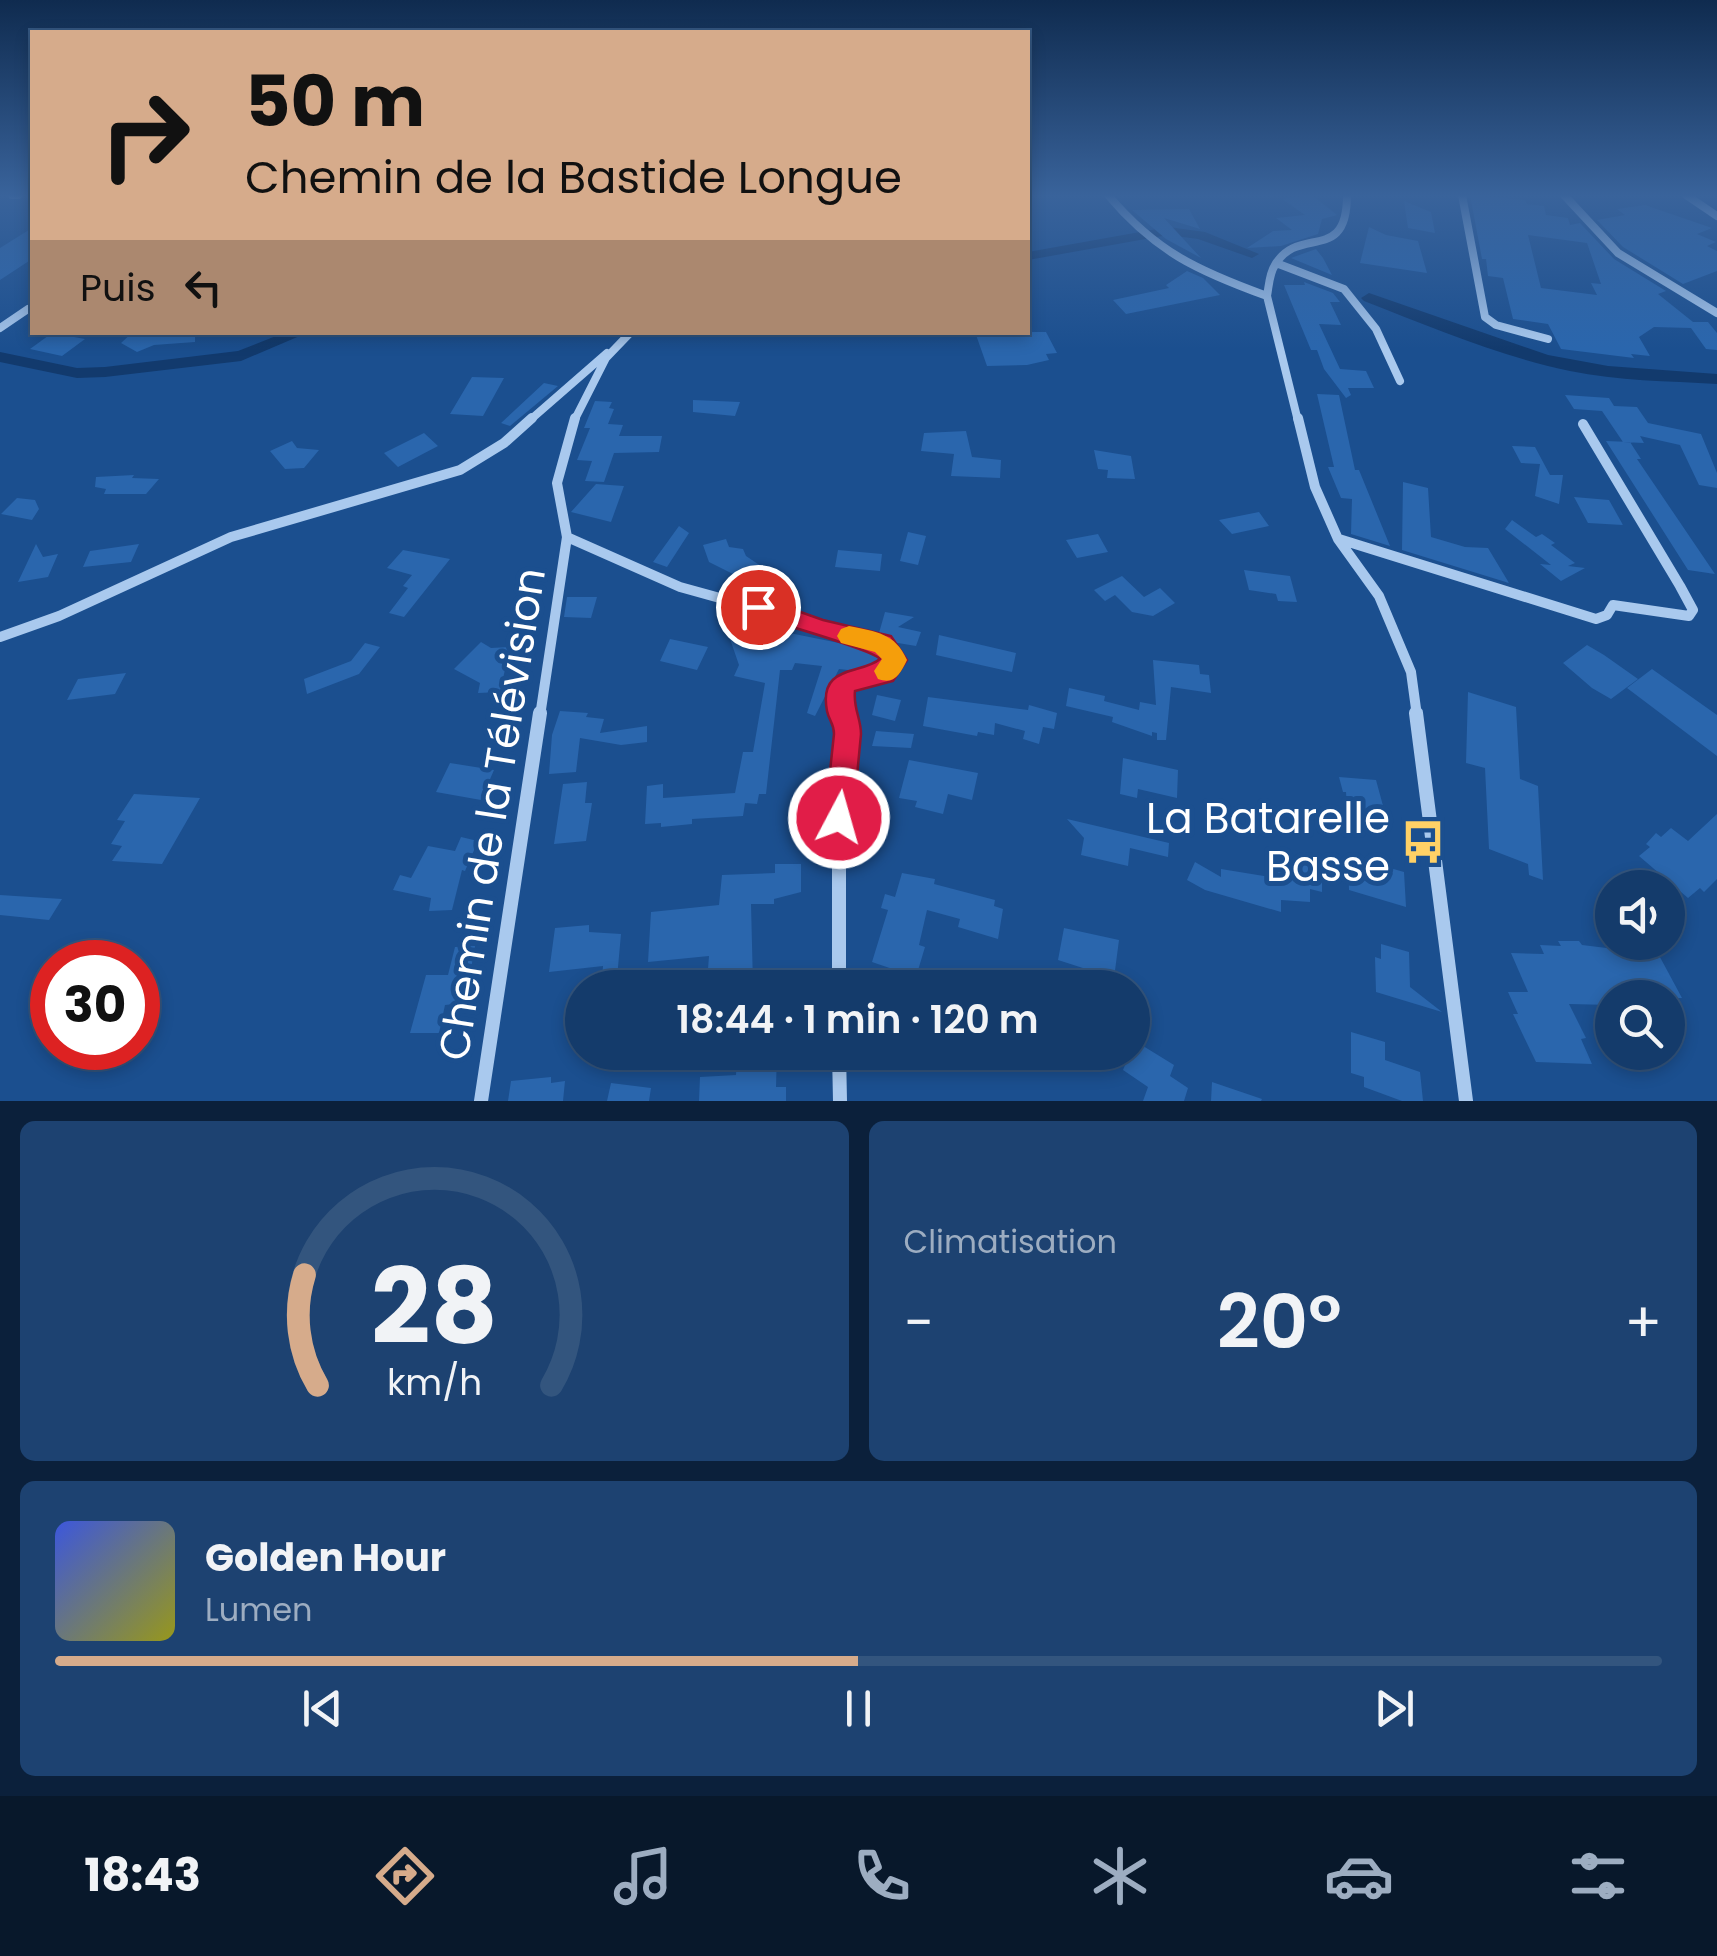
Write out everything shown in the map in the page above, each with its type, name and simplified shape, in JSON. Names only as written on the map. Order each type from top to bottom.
[{"type":"street","points":[[1154,246],[1166,256],[1267,296]]},
{"type":"street","points":[[1277,262],[1314,246]]},
{"type":"street","points":[[1472,246],[1485,318],[1496,325],[1548,338]]},
{"type":"street","points":[[1613,246],[1717,313]]},
{"type":"street","points":[[1277,262],[1267,296],[1314,487],[1338,539],[1379,596],[1412,672],[1466,1101]]},
{"type":"street","points":[[1277,262],[1344,289],[1376,330],[1400,382]]},
{"type":"street","points":[[0,328],[28,309]]},
{"type":"street","points":[[0,637],[46,625],[120,586],[230,537],[378,497],[466,468],[535,420],[590,364],[628,335]]},
{"type":"street","points":[[608,352],[571,431],[556,483],[567,536],[601,548],[648,575],[680,587],[882,643],[895,660],[891,669],[843,686],[840,710],[848,722],[839,818],[839,970]]},
{"type":"street","points":[[1338,539],[1596,618],[1607,615],[1613,604],[1689,616],[1693,610],[1653,534],[1638,517],[1583,424]]},
{"type":"street","name":"Chemin de la Télévision","points":[[481,1101],[567,536]]},
{"type":"street","points":[[840,1070],[840,1101]]},
{"type":"building","points":[[30,246],[30,260],[0,280],[0,248]]},
{"type":"building","points":[[1364,246],[1420,246],[1427,273],[1360,263]]},
{"type":"building","points":[[1480,246],[1531,246],[1541,288],[1597,295],[1591,283],[1601,284],[1588,246],[1602,246],[1614,259],[1666,291],[1658,294],[1693,322],[1708,322],[1717,333],[1717,350],[1706,349],[1691,328],[1654,327],[1639,337],[1650,356],[1631,354],[1634,358],[1561,349],[1548,324],[1513,319],[1503,278],[1488,276],[1486,259],[1482,259]]},
{"type":"building","points":[[1708,246],[1717,251],[1717,271],[1683,284],[1623,247]]},
{"type":"building","points":[[1316,249],[1323,258],[1332,275],[1291,258]]},
{"type":"building","points":[[1187,271],[1203,278],[1220,295],[1126,314],[1113,300],[1169,288],[1166,285]]},
{"type":"building","points":[[1304,282],[1333,293],[1340,302],[1330,302],[1341,325],[1319,324],[1340,369],[1366,371],[1374,388],[1348,388],[1351,395],[1346,398],[1324,369],[1317,350],[1311,350],[1284,285],[1305,285]]},
{"type":"building","points":[[1046,332],[1057,353],[1046,354],[1049,360],[1027,365],[987,366],[976,335]]},
{"type":"building","points":[[49,335],[85,339],[62,356],[30,349]]},
{"type":"building","points":[[130,335],[195,335],[195,342],[154,345],[137,352],[121,343]]},
{"type":"building","points":[[472,377],[504,378],[483,416],[450,414]]},
{"type":"building","points":[[544,383],[558,386],[510,426],[501,423]]},
{"type":"building","points":[[1317,394],[1339,395],[1355,470],[1359,470],[1390,546],[1351,534],[1352,499],[1341,498],[1328,467],[1334,467]]},
{"type":"building","points":[[1565,395],[1609,398],[1614,406],[1637,407],[1648,423],[1701,434],[1717,473],[1717,488],[1699,485],[1680,445],[1640,436],[1644,443],[1623,442],[1602,411],[1574,409]]},
{"type":"building","points":[[693,400],[740,402],[735,416],[693,412]]},
{"type":"building","points":[[595,401],[612,402],[609,408],[614,409],[608,424],[623,425],[619,436],[662,436],[659,452],[614,453],[604,482],[585,481],[592,461],[577,460],[590,428],[584,428]]},
{"type":"building","points":[[966,431],[972,457],[1001,460],[1000,478],[951,476],[954,454],[921,451],[924,433]]},
{"type":"building","points":[[424,433],[438,446],[398,467],[384,453]]},
{"type":"building","points":[[292,441],[297,448],[319,450],[304,468],[285,469],[270,451]]},
{"type":"building","points":[[1606,441],[1630,442],[1641,459],[1637,459],[1715,574],[1688,570]]},
{"type":"building","points":[[1512,446],[1535,447],[1550,475],[1563,475],[1559,504],[1535,496],[1540,464],[1521,463]]},
{"type":"building","points":[[1094,450],[1131,456],[1135,479],[1107,478],[1108,470],[1098,469]]},
{"type":"building","points":[[134,475],[132,478],[159,479],[146,494],[104,494],[106,489],[95,487],[96,477]]},
{"type":"building","points":[[1403,482],[1428,488],[1431,537],[1465,547],[1488,548],[1509,583],[1402,550]]},
{"type":"building","points":[[596,484],[624,486],[611,522],[571,512]]},
{"type":"building","points":[[1574,497],[1609,500],[1623,525],[1588,523]]},
{"type":"building","points":[[17,498],[35,500],[39,509],[32,520],[1,514]]},
{"type":"building","points":[[1259,512],[1269,526],[1232,534],[1219,520]]},
{"type":"building","points":[[1512,520],[1536,537],[1542,534],[1555,543],[1551,545],[1575,563],[1568,566],[1585,568],[1561,581],[1540,564],[1551,565],[1505,529]]},
{"type":"building","points":[[679,526],[689,533],[667,567],[653,562]]},
{"type":"building","points":[[908,532],[926,536],[918,565],[900,561]]},
{"type":"building","points":[[1098,534],[1108,552],[1077,558],[1066,540]]},
{"type":"building","points":[[726,539],[729,547],[743,549],[746,556],[761,566],[745,580],[709,562],[703,545]]},
{"type":"building","points":[[36,544],[43,557],[58,554],[48,577],[18,582]]},
{"type":"building","points":[[139,544],[131,562],[83,567],[90,551]]},
{"type":"building","points":[[403,550],[450,559],[404,617],[389,613],[408,588],[403,586],[412,575],[387,568]]},
{"type":"building","points":[[838,550],[882,554],[880,571],[835,567]]},
{"type":"building","points":[[1244,570],[1290,576],[1297,602],[1278,601],[1276,594],[1249,590]]},
{"type":"building","points":[[1122,576],[1144,597],[1160,588],[1175,603],[1153,616],[1132,612],[1115,595],[1105,601],[1094,590]]},
{"type":"building","points":[[567,597],[597,597],[591,618],[564,617]]},
{"type":"building","points":[[719,607],[745,614],[740,623],[874,650],[884,660],[866,672],[839,669],[815,716],[807,713],[822,666],[795,663],[792,670],[780,670],[766,794],[759,794],[757,804],[745,803],[743,816],[692,819],[692,824],[661,827],[661,823],[645,824],[647,786],[663,784],[663,798],[735,793],[743,752],[753,752],[765,683],[734,676],[739,665]]},
{"type":"building","points":[[885,612],[914,617],[898,627],[921,632],[916,646],[892,642],[879,633]]},
{"type":"building","points":[[939,635],[1016,653],[1012,672],[936,655]]},
{"type":"building","points":[[670,639],[708,647],[697,670],[660,661]]},
{"type":"building","points":[[481,642],[491,648],[510,647],[500,692],[478,693],[480,683],[454,669]]},
{"type":"building","points":[[365,643],[380,647],[359,674],[307,694],[304,679],[351,661]]},
{"type":"building","points":[[1587,645],[1638,679],[1611,699],[1592,688],[1563,663]]},
{"type":"building","points":[[1153,660],[1199,665],[1200,674],[1209,675],[1211,693],[1171,687],[1166,740],[1157,740],[1157,733],[1152,732],[1152,736],[1112,722],[1113,717],[1066,706],[1069,688],[1105,696],[1104,701],[1139,710],[1140,702],[1156,705]]},
{"type":"building","points":[[1652,669],[1717,715],[1717,756],[1627,688]]},
{"type":"building","points":[[126,673],[115,694],[67,700],[78,679]]},
{"type":"building","points":[[1468,692],[1516,707],[1520,779],[1538,786],[1543,880],[1529,875],[1528,864],[1489,849],[1485,768],[1466,763]]},
{"type":"building","points":[[877,695],[901,700],[895,721],[872,715]]},
{"type":"building","points":[[928,697],[1028,710],[1029,705],[1057,713],[1054,729],[1043,727],[1039,744],[1023,739],[1025,731],[995,723],[994,735],[978,732],[977,736],[923,726]]},
{"type":"building","points":[[560,711],[588,713],[586,717],[604,719],[600,733],[647,726],[647,742],[621,745],[580,738],[576,772],[549,774],[552,735]]},
{"type":"building","points":[[876,731],[914,734],[911,748],[872,746]]},
{"type":"building","points":[[1123,758],[1178,770],[1177,798],[1138,789],[1137,798],[1120,794]]},
{"type":"building","points":[[909,760],[978,773],[972,800],[948,794],[943,814],[915,807],[917,801],[899,798]]},
{"type":"building","points":[[450,763],[494,770],[481,800],[436,792]]},
{"type":"building","points":[[1339,777],[1376,780],[1385,813],[1347,809],[1346,792]]},
{"type":"building","points":[[587,782],[585,803],[592,803],[586,841],[554,844],[563,784]]},
{"type":"building","points":[[134,794],[200,798],[162,864],[112,861],[122,846],[111,844],[125,821],[117,820]]},
{"type":"building","points":[[1717,814],[1717,879],[1704,892],[1700,888],[1688,898],[1685,870],[1655,870],[1639,856],[1650,847],[1646,844],[1656,833],[1661,837],[1671,828],[1688,841]]},
{"type":"building","points":[[1067,819],[1169,843],[1168,857],[1130,848],[1128,866],[1081,855],[1084,838]]},
{"type":"building","points":[[461,837],[478,841],[465,871],[462,870],[452,910],[429,911],[431,898],[393,890],[400,875],[411,878],[428,846],[455,851]]},
{"type":"building","points":[[1270,855],[1322,870],[1322,892],[1310,889],[1310,902],[1281,900],[1281,912],[1205,890],[1187,880],[1195,862],[1221,877],[1221,869],[1270,877]]},
{"type":"building","points":[[1348,856],[1404,872],[1406,907],[1349,890]]},
{"type":"building","points":[[775,864],[801,864],[801,892],[774,899],[774,904],[751,904],[753,970],[708,970],[709,956],[648,962],[651,912],[719,905],[722,875],[775,873]]},
{"type":"building","points":[[902,873],[935,879],[934,884],[995,900],[994,906],[1003,909],[998,939],[958,927],[960,919],[927,910],[919,945],[925,947],[918,970],[895,970],[872,962],[888,910],[881,908],[885,894],[895,897]]},
{"type":"building","points":[[0,895],[62,899],[49,920],[0,915]]},
{"type":"building","points":[[589,925],[589,932],[621,934],[618,970],[603,970],[603,966],[549,972],[555,928]]},
{"type":"building","points":[[1064,928],[1119,940],[1115,970],[1089,970],[1058,960]]},
{"type":"building","points":[[1558,941],[1579,941],[1595,947],[1595,960],[1662,960],[1672,980],[1595,980],[1595,1005],[1569,1004],[1586,1038],[1581,1039],[1592,1064],[1536,1062],[1513,1014],[1518,1014],[1508,992],[1528,992],[1511,953],[1544,954],[1540,945],[1561,946]]},
{"type":"building","points":[[1381,944],[1409,952],[1410,987],[1442,1012],[1376,992],[1375,957],[1381,959]]},
{"type":"building","points":[[475,946],[465,1003],[445,1005],[439,1033],[410,1033],[426,975],[448,975],[455,947]]},
{"type":"building","points":[[1351,1032],[1385,1042],[1385,1060],[1420,1072],[1423,1101],[1402,1101],[1364,1087],[1364,1077],[1351,1073]]},
{"type":"building","points":[[1150,1050],[1174,1065],[1170,1076],[1188,1088],[1184,1101],[1143,1101],[1148,1087],[1123,1070],[1150,1070]]},
{"type":"building","points":[[736,1070],[776,1070],[776,1087],[786,1087],[786,1101],[699,1101],[700,1077],[736,1075]]},
{"type":"building","points":[[551,1077],[551,1083],[565,1081],[563,1101],[508,1101],[511,1081]]},
{"type":"building","points":[[1212,1082],[1262,1099],[1211,1101]]},
{"type":"building","points":[[611,1083],[651,1088],[649,1101],[607,1101]]},
{"type":"waterway","points":[[1030,256],[1082,246]]},
{"type":"waterway","points":[[1231,246],[1252,254]]},
{"type":"waterway","points":[[1369,298],[1546,360],[1608,371],[1717,379]]},
{"type":"waterway","points":[[0,357],[77,373],[105,372],[241,356],[294,335]]},
{"type":"slow traffic","points":[[849,636],[882,643],[890,650],[895,660],[887,671]]},
{"type":"place","name":"La Batarelle Basse","points":[[1423,842]]},
{"type":"route","points":[[758,607],[823,630],[882,643],[895,660],[884,674],[851,680],[843,686],[840,710],[848,722],[839,818]]}]
